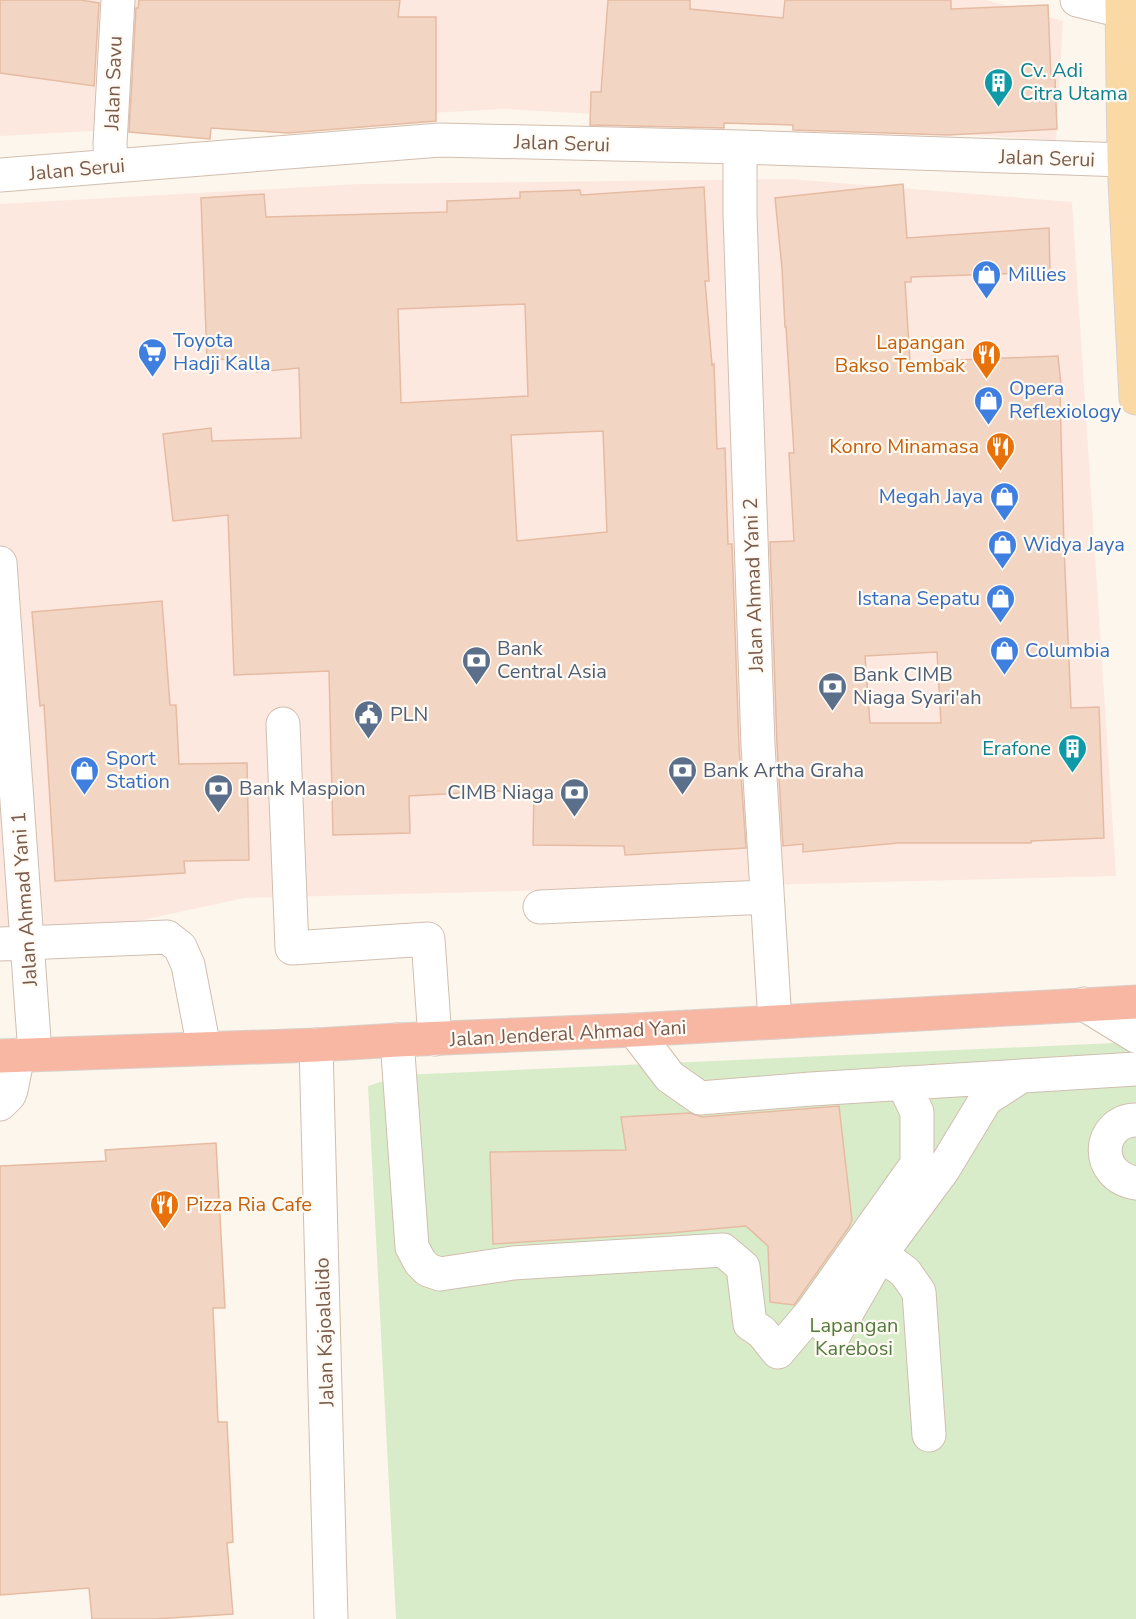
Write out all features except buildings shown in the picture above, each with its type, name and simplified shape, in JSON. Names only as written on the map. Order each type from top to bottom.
[{"type":"highway","name":"Jalan Jenderal Ahmad Yani","points":[[18,1055],[316,1045],[634,1030],[1136,1002]]},
{"type":"main road","points":[[1127,8],[1124,160],[1136,398]]},
{"type":"street","name":"Jalan Savu","points":[[111,165],[110,144],[118,0]]},
{"type":"street","points":[[1077,0],[1127,8]]},
{"type":"street","name":"Jalan Serui","points":[[0,175],[440,140],[1124,160]]},
{"type":"street","name":"Jalan Ahmad Yani 2","points":[[740,147],[740,214],[758,734],[775,1022]]},
{"type":"street","name":"Jalan Ahmad Yani 1","points":[[0,563],[18,1055],[11,1090],[0,1104]]},
{"type":"street","points":[[283,724],[292,948],[428,939],[435,1039]]},
{"type":"street","points":[[540,907],[767,897]]},
{"type":"street","points":[[14,944],[167,937],[180,947],[188,965],[204,1048]]},
{"type":"street","points":[[1084,1005],[1136,1036]]},
{"type":"street","points":[[634,1030],[670,1077],[700,1098],[1136,1069]]},
{"type":"street","points":[[397,1040],[412,1247],[420,1262],[428,1270],[440,1274],[513,1263],[723,1250],[743,1267],[750,1324],[762,1332],[778,1352],[943,1170],[986,1099],[1022,1076]]},
{"type":"street","name":"Jalan Kajoalalido","points":[[316,1045],[331,1619]]},
{"type":"street","points":[[871,1248],[917,1164],[917,1112],[903,1083]]},
{"type":"street","points":[[1136,1120],[1122,1123],[1113,1129],[1107,1139],[1105,1149],[1110,1169],[1126,1181],[1136,1183]]},
{"type":"street","points":[[871,1248],[905,1272],[918,1292],[929,1435]]},
{"type":"shaded area","points":[[0,0],[986,0],[1063,21],[1056,140],[504,109],[0,136]]},
{"type":"shaded area","points":[[790,179],[1072,202],[1116,876],[244,898],[0,951],[0,204],[360,184]]},
{"type":"green space","name":"Lapangan Karebosi","points":[[1136,1042],[1136,1619],[396,1619],[368,1086],[402,1075]]},
{"type":"place","name":"Cv. Adi Citra Utama","points":[[999,108]]},
{"type":"place","name":"Millies","points":[[987,300]]},
{"type":"place","name":"Toyota Hadji Kalla","points":[[152,378]]},
{"type":"place","name":"Lapangan Bakso Tembak","points":[[986,380]]},
{"type":"place","name":"Opera Reflexiology","points":[[988,426]]},
{"type":"place","name":"Konro Minamasa","points":[[1000,472]]},
{"type":"place","name":"Megah Jaya","points":[[1004,522]]},
{"type":"place","name":"Widya Jaya","points":[[1002,570]]},
{"type":"place","name":"Istana Sepatu","points":[[1001,624]]},
{"type":"place","name":"Columbia","points":[[1004,676]]},
{"type":"place","name":"Bank Central Asia","points":[[476,686]]},
{"type":"place","name":"Bank CIMB Niaga Syari'ah","points":[[832,712]]},
{"type":"place","name":"PLN","points":[[369,740]]},
{"type":"place","name":"Erafone","points":[[1072,774]]},
{"type":"place","name":"Sport Station","points":[[85,796]]},
{"type":"place","name":"Bank Artha Graha","points":[[682,796]]},
{"type":"place","name":"Bank Maspion","points":[[218,814]]},
{"type":"place","name":"CIMB Niaga","points":[[575,818]]},
{"type":"place","name":"Pizza Ria Cafe","points":[[165,1230]]}]
